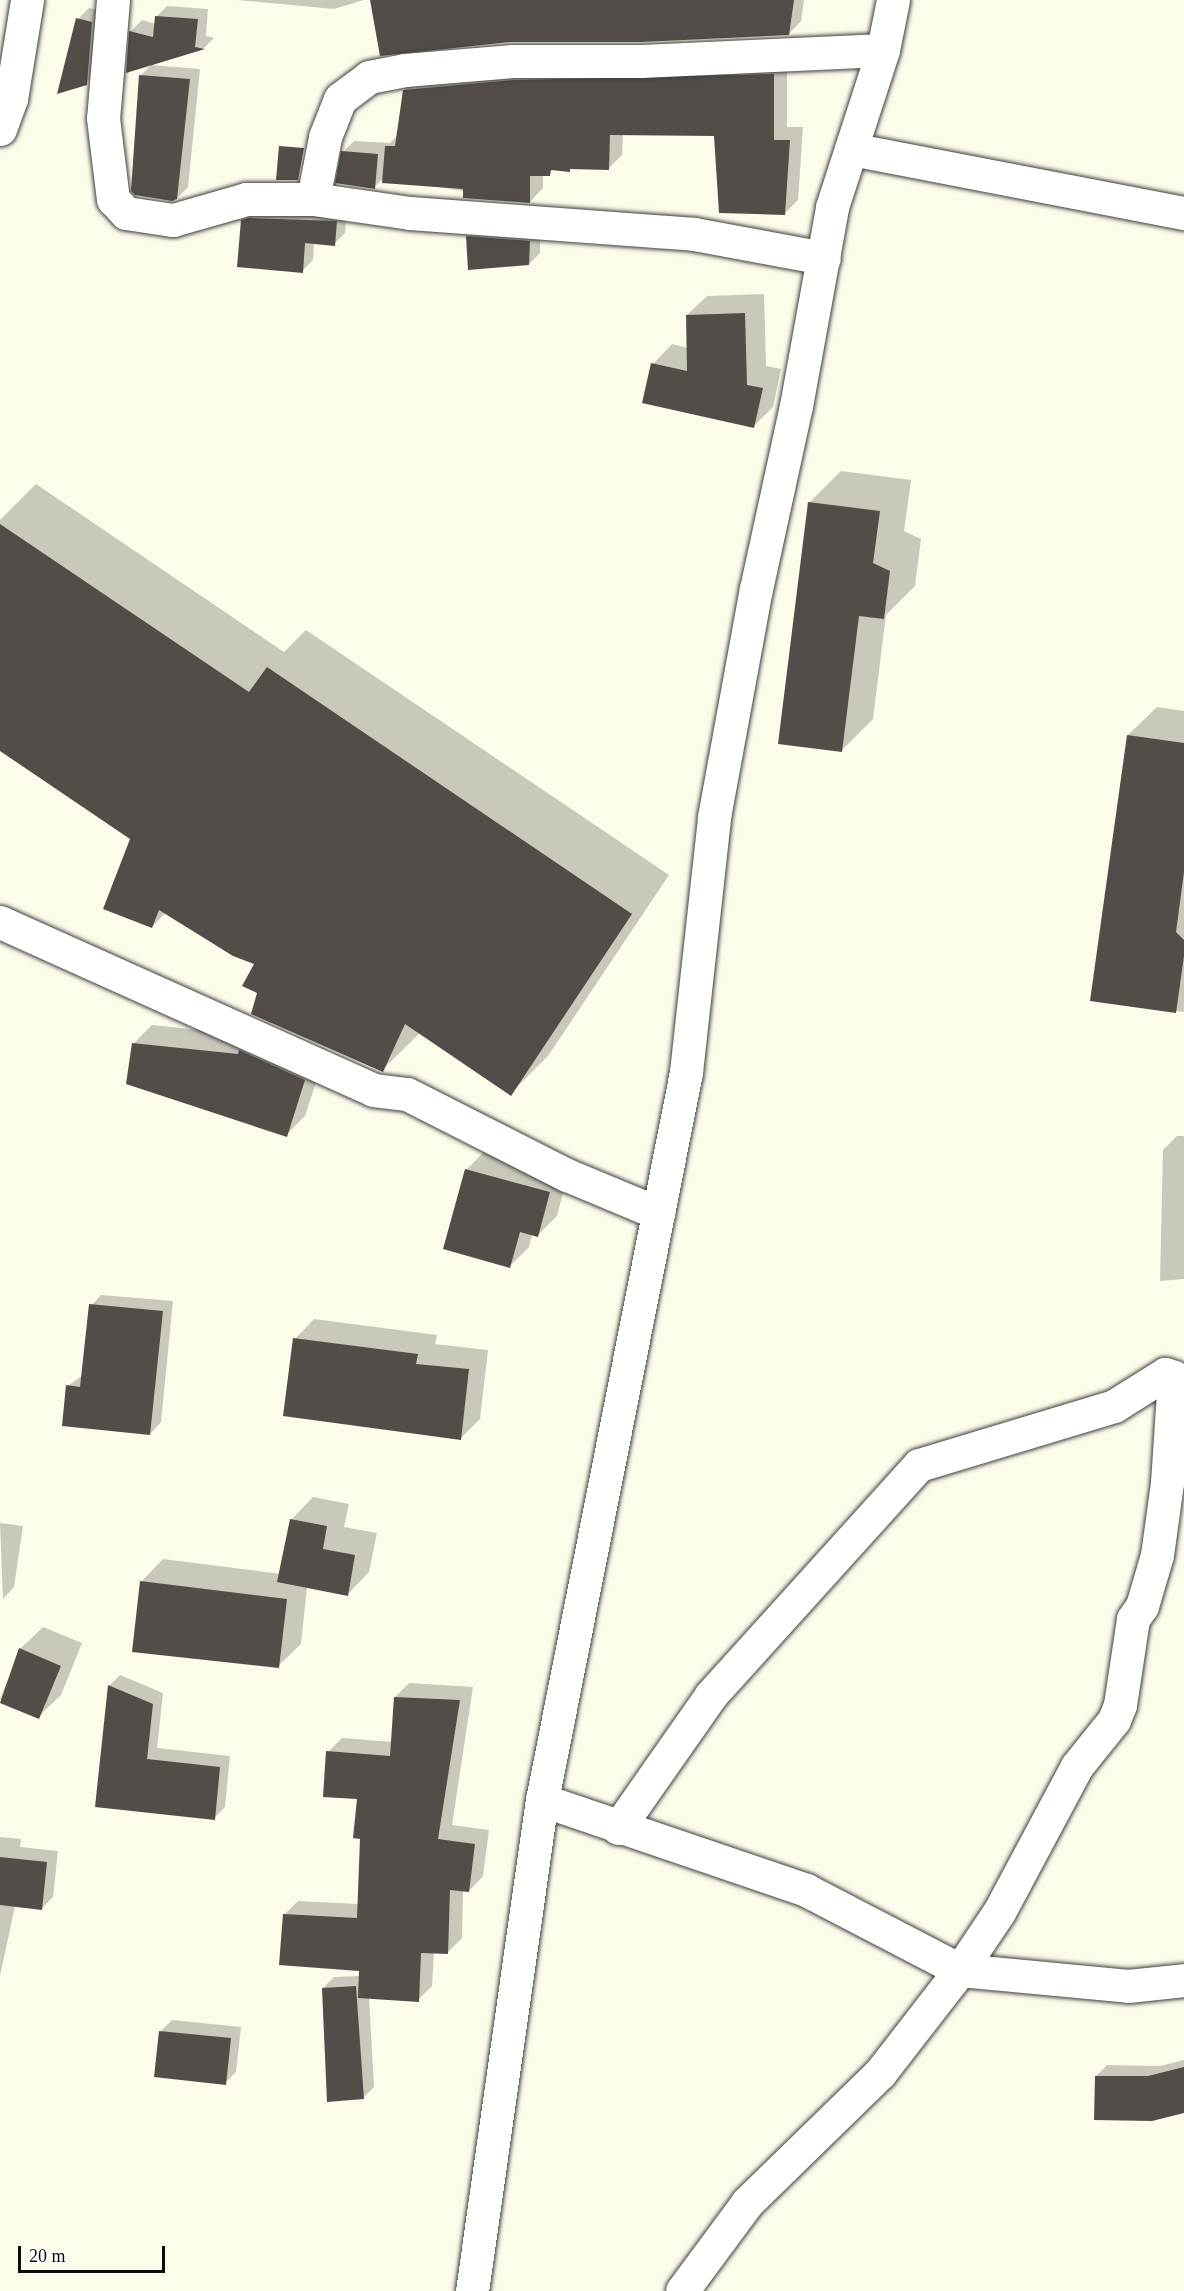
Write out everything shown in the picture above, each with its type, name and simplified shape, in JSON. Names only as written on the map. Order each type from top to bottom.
[{"type":"street","points":[[0,129],[12,99],[27,0]]},
{"type":"street","points":[[113,0],[103,118],[113,199],[118,208],[172,220],[246,198],[313,199],[410,213],[694,234],[824,258]]},
{"type":"street","points":[[472,2291],[542,1800],[686,1072],[716,806],[756,589],[824,258],[832,207],[883,50],[893,0]]},
{"type":"street","points":[[313,199],[325,137],[340,99],[369,77],[405,70],[513,61],[641,61],[883,50]]},
{"type":"street","points":[[851,149],[1184,213]]},
{"type":"street","points":[[0,922],[373,1090],[407,1094],[567,1175],[658,1213]]},
{"type":"street","points":[[618,1828],[711,1695],[919,1465],[1114,1406],[1168,1373],[1174,1382],[1176,1480],[1142,1606],[1131,1627],[1120,1705],[1114,1720],[1077,1766],[1005,1902],[960,1970],[880,2073],[747,2203],[682,2291]]},
{"type":"street","points":[[542,1800],[618,1828],[806,1890],[960,1970],[1128,1986],[1184,1980]]},
{"type":"building","points":[[370,0],[794,0],[789,35],[641,42],[511,42],[380,56]]},
{"type":"building","points":[[155,16],[198,19],[195,47],[205,49],[126,73],[129,31],[153,37]]},
{"type":"building","points":[[76,18],[92,22],[87,85],[57,94]]},
{"type":"building","points":[[774,74],[774,140],[790,140],[785,215],[719,213],[714,136],[610,135],[609,170],[570,169],[570,172],[551,170],[550,176],[530,176],[530,203],[463,198],[463,189],[382,183],[385,146],[395,146],[403,90],[514,80]]},
{"type":"building","points":[[139,75],[190,79],[177,199],[172,201],[135,195],[131,191]]},
{"type":"building","points":[[279,146],[304,148],[298,180],[276,180]]},
{"type":"building","points":[[341,151],[378,154],[375,189],[335,183]]},
{"type":"building","points":[[249,218],[337,221],[335,246],[305,243],[303,273],[237,267],[241,220]]},
{"type":"building","points":[[466,236],[530,241],[529,265],[468,270]]},
{"type":"building","points":[[745,313],[747,385],[763,388],[754,428],[642,403],[651,363],[687,371],[686,315]]},
{"type":"building","points":[[808,502],[880,511],[873,563],[890,571],[884,619],[859,616],[842,752],[778,744]]},
{"type":"building","points":[[0,524],[249,692],[267,667],[632,914],[511,1096],[405,1024],[383,1072],[251,1014],[257,993],[242,986],[254,964],[233,956],[159,910],[152,928],[103,909],[130,839],[0,751]]},
{"type":"building","points":[[1127,735],[1184,743],[1184,872],[1176,932],[1184,940],[1184,956],[1176,1013],[1090,1001]]},
{"type":"building","points":[[132,1043],[238,1054],[239,1050],[305,1080],[287,1137],[126,1084]]},
{"type":"building","points":[[465,1169],[550,1192],[538,1237],[520,1232],[510,1268],[443,1249]]},
{"type":"building","points":[[89,1304],[163,1311],[150,1435],[62,1426],[66,1385],[80,1387]]},
{"type":"building","points":[[293,1338],[418,1354],[416,1364],[469,1369],[461,1440],[283,1416]]},
{"type":"building","points":[[290,1519],[327,1526],[323,1549],[355,1555],[348,1596],[277,1582]]},
{"type":"building","points":[[140,1581],[287,1599],[279,1668],[132,1652]]},
{"type":"building","points":[[19,1648],[61,1666],[39,1719],[0,1703]]},
{"type":"building","points":[[108,1685],[153,1704],[147,1759],[220,1767],[215,1820],[95,1807]]},
{"type":"building","points":[[394,1697],[460,1700],[438,1839],[475,1844],[469,1892],[450,1890],[448,1954],[421,1953],[419,2002],[358,1998],[359,1971],[279,1965],[283,1914],[357,1918],[360,1839],[353,1838],[357,1799],[323,1797],[326,1751],[390,1756]]},
{"type":"building","points":[[0,1857],[47,1862],[42,1910],[0,1905]]},
{"type":"building","points":[[356,1986],[364,2099],[327,2102],[322,1988]]},
{"type":"building","points":[[159,2031],[231,2038],[226,2085],[154,2077]]},
{"type":"building","points":[[1184,2067],[1184,2113],[1152,2121],[1094,2120],[1095,2076],[1148,2076]]}]
